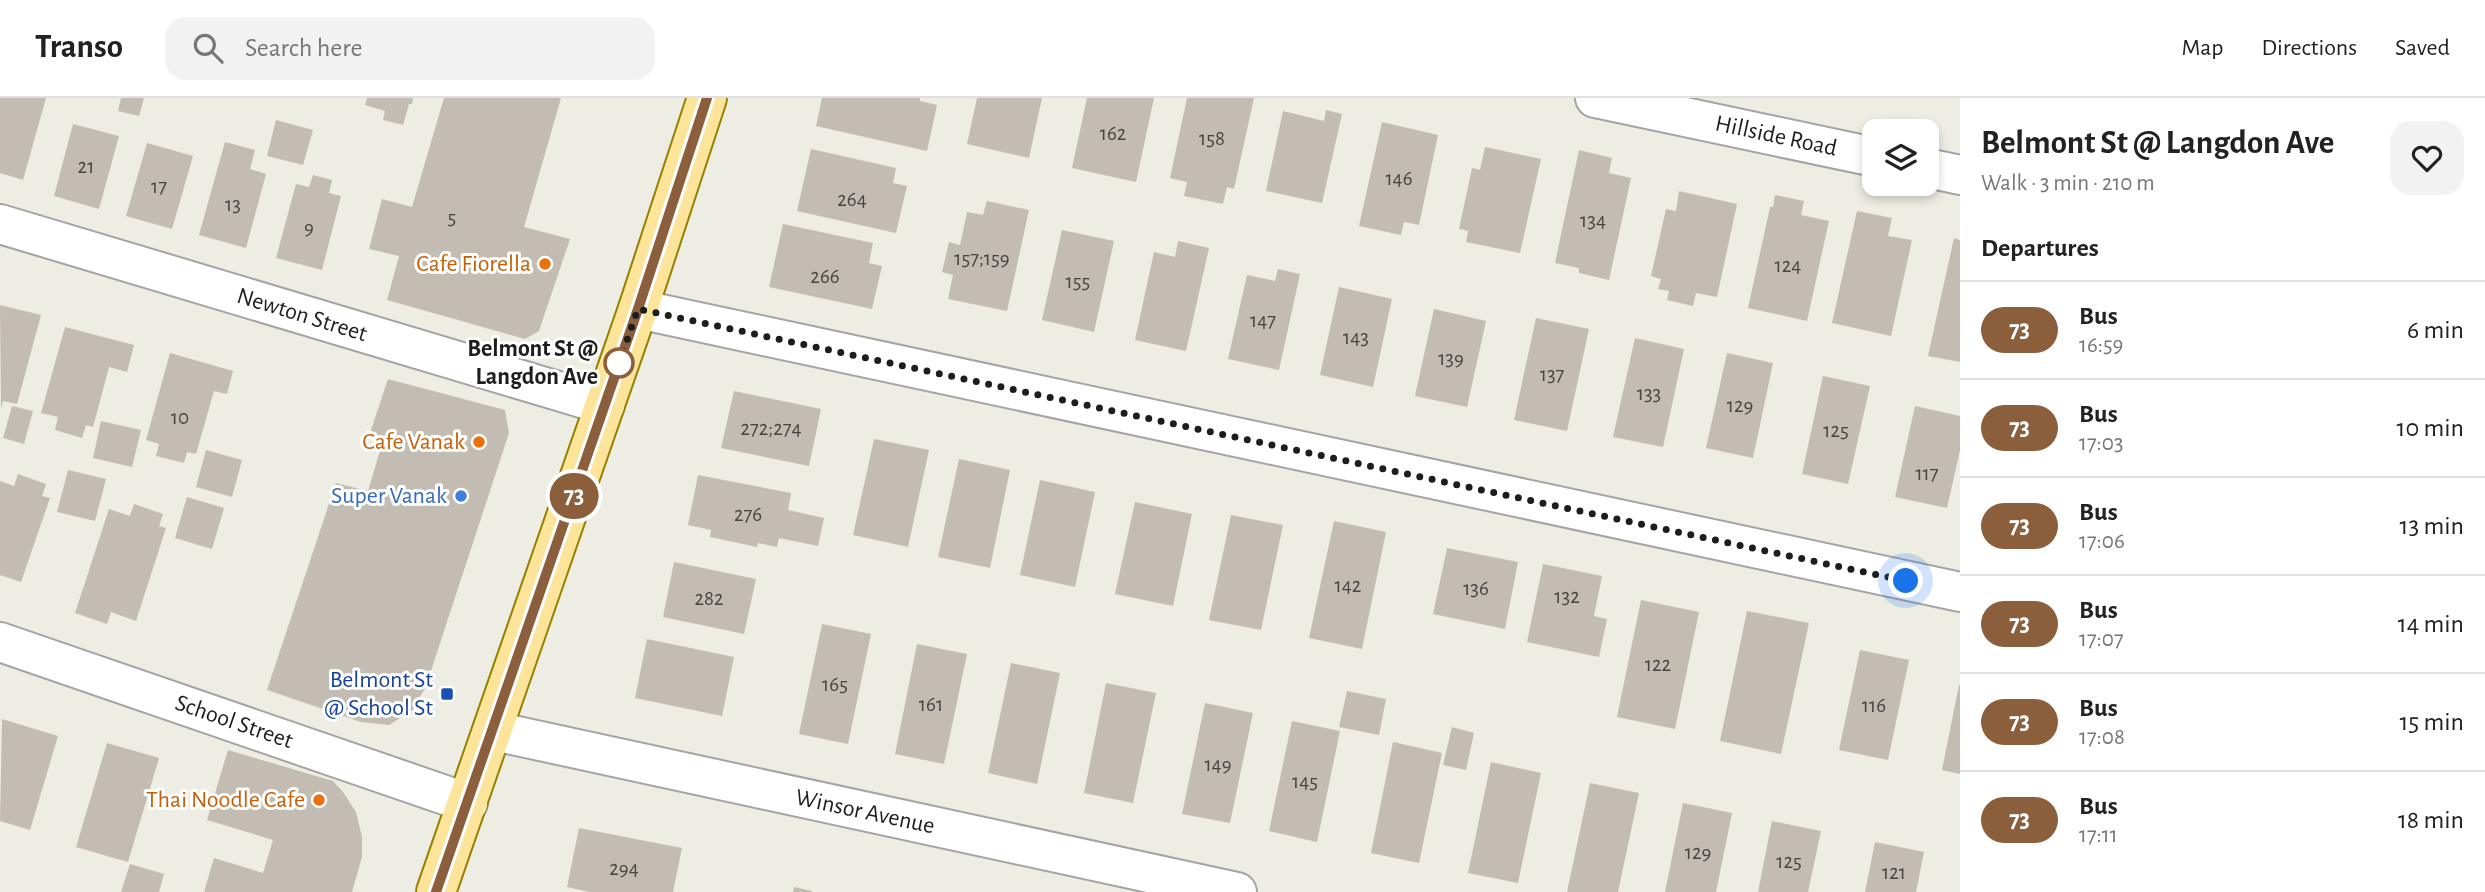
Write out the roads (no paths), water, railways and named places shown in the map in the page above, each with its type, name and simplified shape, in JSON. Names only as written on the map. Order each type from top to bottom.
[{"type":"main road","points":[[436,892],[494,731],[707,98]]},
{"type":"street","name":"Hillside Road","points":[[1613,100],[1862,154]]},
{"type":"street","points":[[1939,171],[1960,175]]},
{"type":"street","name":"Newton Street","points":[[0,224],[605,405]]},
{"type":"street","points":[[638,309],[1960,592]]},
{"type":"street","name":"School Street","points":[[0,642],[468,803]]},
{"type":"street","name":"Winsor Avenue","points":[[494,731],[1237,892]]},
{"type":"place","name":"Cafe Fiorella","points":[[545,264]]},
{"type":"place","name":"Belmont St @ Langdon Ave","points":[[619,363]]},
{"type":"place","name":"Cafe Vanak","points":[[479,442]]},
{"type":"place","name":"Super Vanak","points":[[461,496]]},
{"type":"place","name":"Belmont St @ School St","points":[[447,694]]},
{"type":"place","name":"Thai Noodle Cafe","points":[[319,800]]}]
